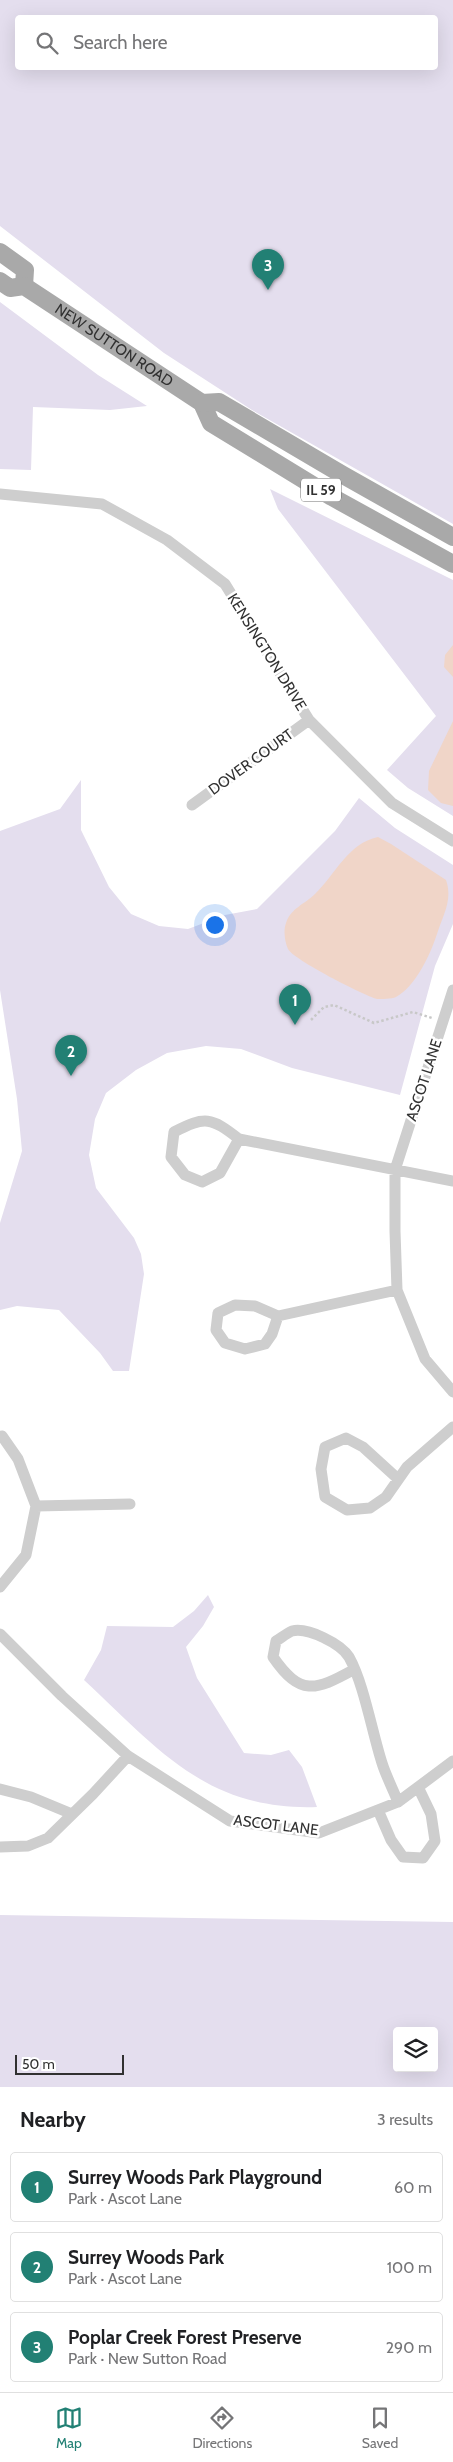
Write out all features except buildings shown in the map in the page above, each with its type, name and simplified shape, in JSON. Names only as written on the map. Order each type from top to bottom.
[{"type":"main road","points":[[0,252],[25,270],[24,286]]},
{"type":"main road","name":"NEW SUTTON ROAD","points":[[0,281],[10,288],[24,286],[202,403],[211,423],[332,497],[453,564]]},
{"type":"main road","name":"NEW SUTTON ROAD","points":[[202,403],[219,402],[453,537]]},
{"type":"street","name":"KENSINGTON DRIVE","points":[[0,494],[102,504],[167,540],[225,584],[309,720],[392,803],[453,841]]},
{"type":"street","name":"DOVER COURT","points":[[192,805],[309,720]]},
{"type":"street","name":"ASCOT LANE","points":[[453,990],[395,1170],[397,1290],[425,1359],[453,1392]]},
{"type":"street","points":[[239,1139],[220,1173],[202,1182],[185,1176],[171,1157],[174,1132],[196,1121],[219,1123],[239,1139],[453,1181]]},
{"type":"street","points":[[278,1316],[272,1334],[265,1344],[245,1349],[225,1343],[216,1330],[218,1313],[235,1305],[255,1306],[278,1316],[397,1290]]},
{"type":"street","points":[[397,1478],[370,1452],[346,1438],[325,1447],[321,1469],[325,1497],[347,1510],[370,1508],[386,1497],[397,1478],[453,1426]]},
{"type":"street","points":[[0,1587],[26,1555],[36,1506],[18,1459],[2,1436]]},
{"type":"street","points":[[36,1506],[130,1504]]},
{"type":"street","points":[[354,1670],[321,1686],[299,1685],[285,1674],[273,1657],[276,1641],[293,1631],[313,1634],[333,1642],[348,1657],[354,1670],[368,1712],[382,1765],[398,1802]]},
{"type":"street","name":"ASCOT LANE","points":[[0,1634],[62,1696],[128,1756],[230,1821],[319,1833],[398,1802],[453,1761]]},
{"type":"street","points":[[0,1847],[28,1846],[48,1838],[128,1756]]},
{"type":"street","points":[[378,1810],[391,1840],[403,1857],[423,1858],[435,1841],[431,1814],[418,1787]]},
{"type":"street","points":[[0,1789],[72,1814]]},
{"type":"path","points":[[310,1020],[324,1007],[334,1005],[374,1023],[412,1012],[443,1022]]},
{"type":"shaded area","points":[[0,0],[453,0],[453,524],[252,410],[164,353],[0,226]]},
{"type":"shaded area","points":[[0,302],[98,375],[147,406],[110,410],[33,407],[31,470],[0,469]]},
{"type":"shaded area","points":[[270,489],[453,580],[453,816],[408,788],[387,770],[436,716],[278,509]]},
{"type":"shaded area","points":[[453,645],[453,677],[444,667],[445,655]]},
{"type":"shaded area","points":[[453,721],[453,806],[441,803],[428,790],[429,771]]},
{"type":"shaded area","points":[[81,780],[81,830],[109,887],[131,914],[159,926],[188,929],[225,915],[257,909],[335,831],[359,798],[395,828],[453,865],[453,924],[435,966],[400,1095],[292,1068],[241,1049],[206,1046],[167,1053],[136,1070],[106,1093],[95,1119],[89,1155],[96,1188],[134,1238],[141,1254],[144,1274],[129,1371],[113,1371],[100,1353],[59,1310],[17,1306],[0,1310],[0,1223],[22,1151],[17,1099],[0,990],[0,831],[60,809]]},
{"type":"shaded area","points":[[378,837],[446,880],[448,887],[448,901],[426,960],[410,985],[396,997],[389,999],[377,999],[329,977],[293,954],[288,949],[285,940],[285,926],[291,914],[315,894],[350,853],[368,840]]},
{"type":"shaded area","points":[[208,1595],[214,1607],[203,1626],[186,1647],[197,1678],[244,1753],[271,1755],[289,1750],[302,1767],[317,1807],[278,1806],[245,1799],[214,1787],[187,1771],[161,1752],[84,1680],[101,1650],[107,1626],[173,1627],[194,1611]]},
{"type":"shaded area","points":[[0,1915],[453,1922],[453,2087],[0,2087]]},
{"type":"place","name":"Poplar Creek Forest Preserve","points":[[268,290]]},
{"type":"place","name":"Surrey Woods Park Playground","points":[[295,1025]]},
{"type":"place","name":"Surrey Woods Park","points":[[71,1076]]}]
